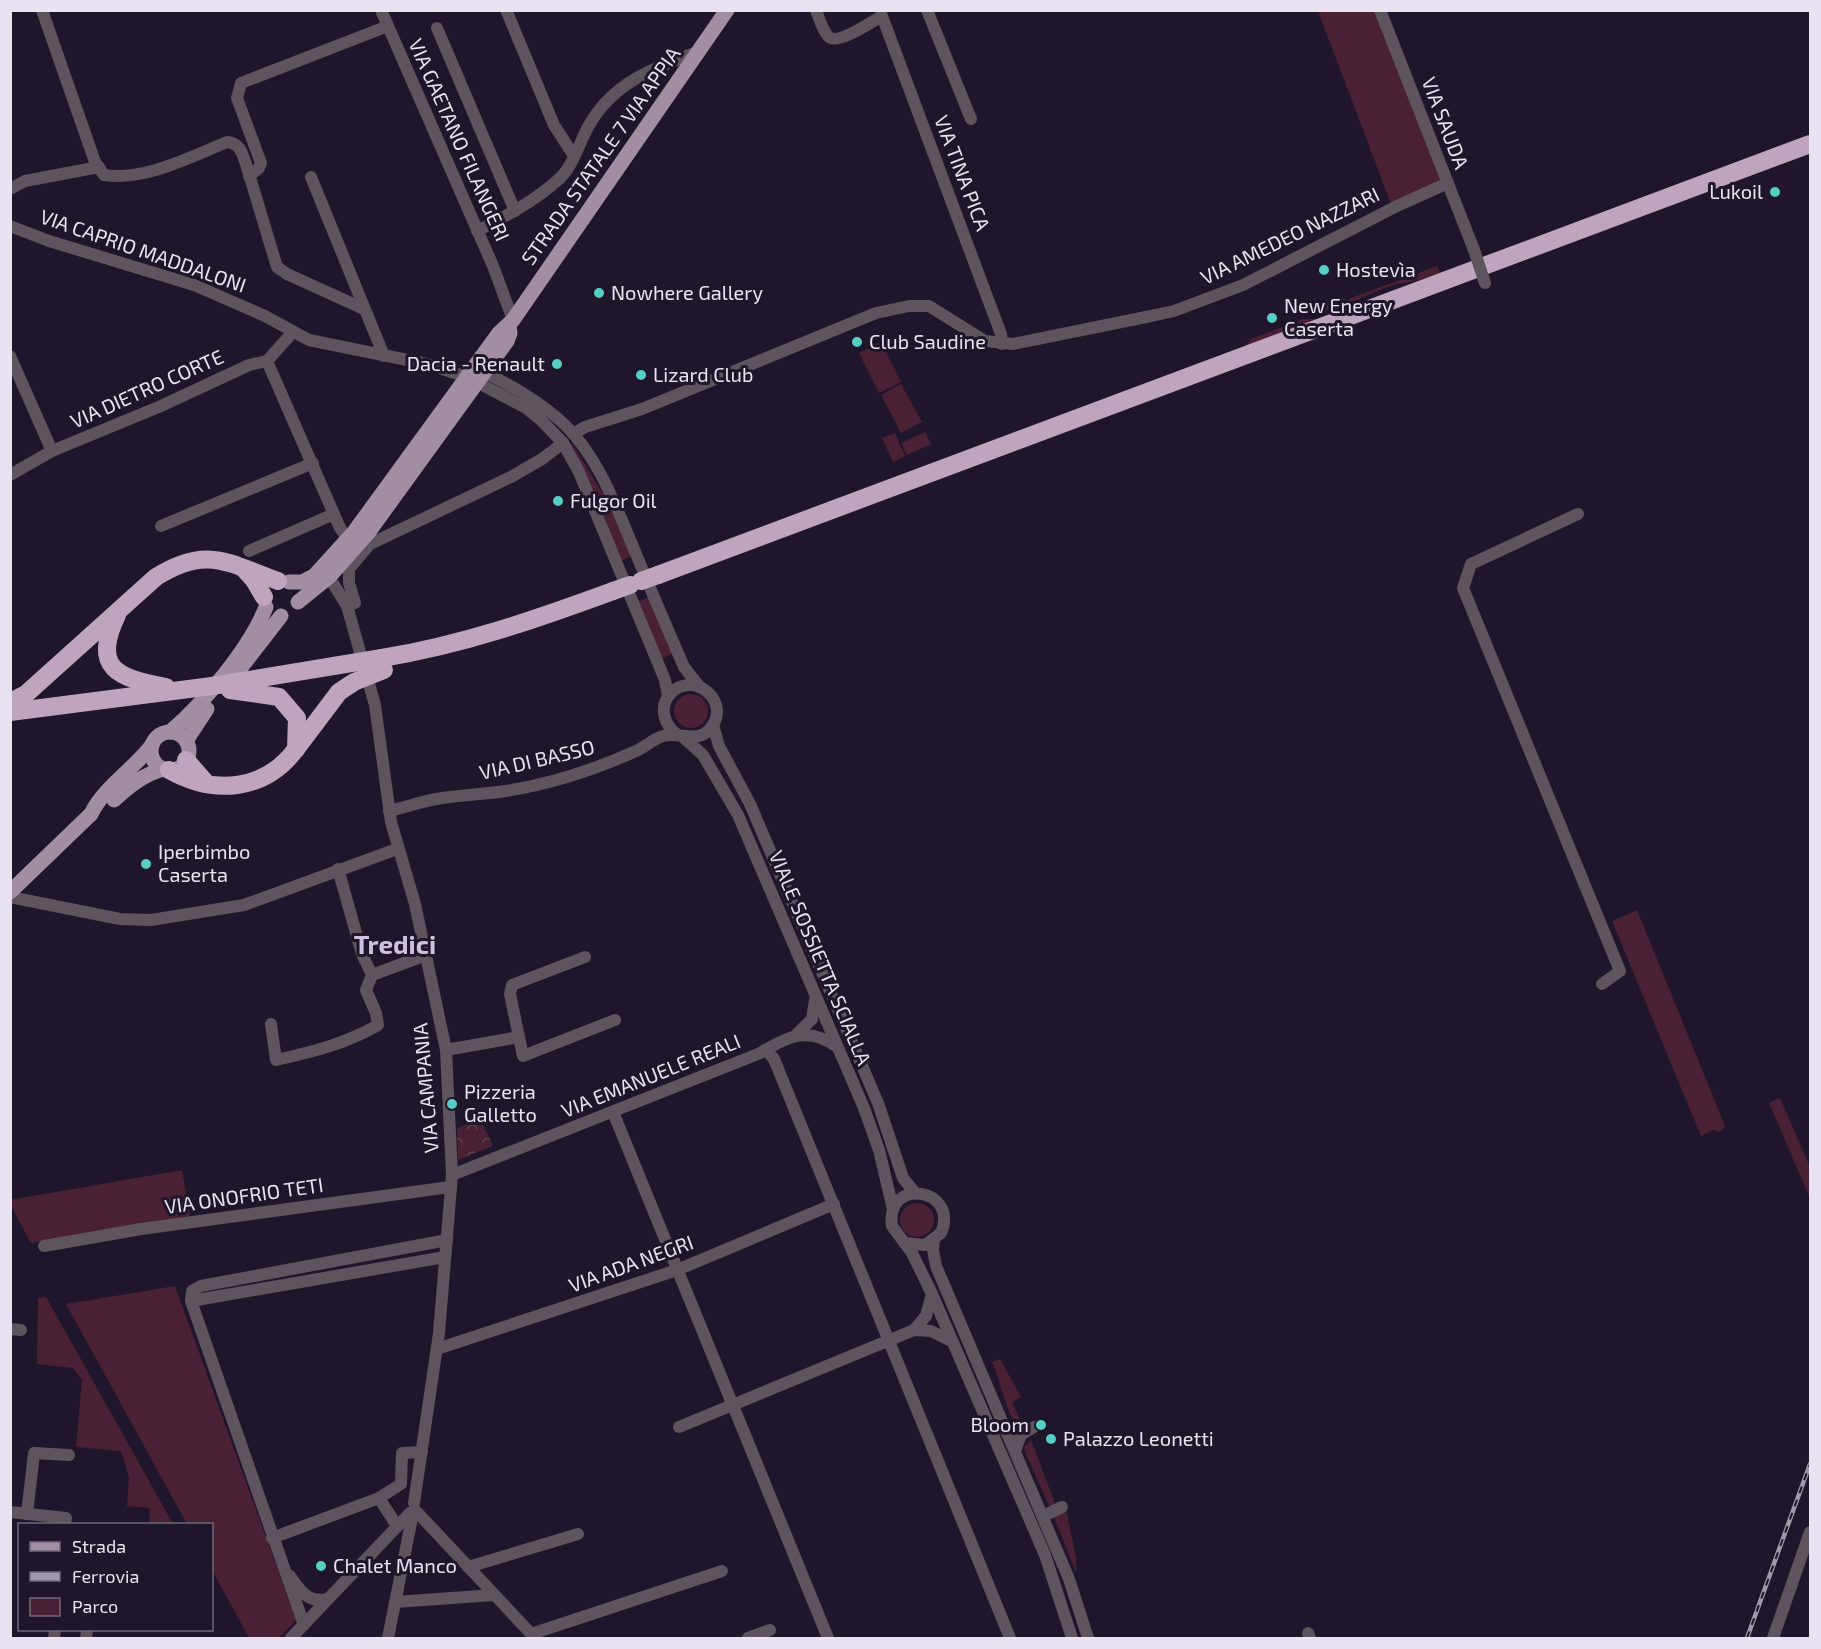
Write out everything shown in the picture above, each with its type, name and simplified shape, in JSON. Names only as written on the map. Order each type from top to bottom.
[{"type":"highway","points":[[10,712],[383,664],[482,636],[658,575],[1810,144]]},
{"type":"highway","points":[[10,702],[26,694],[156,577],[171,568],[198,558],[239,559],[283,582]]},
{"type":"highway","points":[[239,559],[254,580],[265,602]]},
{"type":"highway","points":[[121,608],[107,637],[109,658],[116,670],[125,677],[139,682],[182,690]]},
{"type":"highway","points":[[166,769],[208,786],[239,785],[260,779],[277,769],[296,749],[339,692],[383,664]]},
{"type":"highway","points":[[212,686],[279,697],[297,718],[296,749]]},
{"type":"highway","points":[[186,751],[197,776],[208,786]]},
{"type":"main road","name":"STRADA STATALE 7 VIA APPIA","points":[[91,814],[102,810],[132,784],[153,772],[179,767],[198,721],[281,616],[292,612],[298,602],[329,577],[374,525],[476,374],[499,333],[511,323],[727,10]]},
{"type":"main road","name":"STRADA STATALE 7 VIA APPIA","points":[[11,892],[91,814],[96,803],[159,736],[170,732],[191,714],[249,640],[265,602],[267,588],[283,582],[302,582],[314,576],[348,539],[476,374]]},
{"type":"main road","points":[[283,582],[297,591],[298,602]]},
{"type":"main road","points":[[265,602],[281,616]]},
{"type":"main road","points":[[170,732],[179,735],[186,751]]},
{"type":"main road","points":[[152,745],[153,760],[166,769]]},
{"type":"street","points":[[42,10],[99,167],[104,175],[118,177],[171,165],[227,142],[234,142],[239,147],[277,267],[286,274],[364,309]]},
{"type":"street","name":"VIA GAETANO FILANGERI","points":[[381,10],[477,231],[511,323]]},
{"type":"street","name":"VIA TINA PICA","points":[[816,10],[827,36],[834,39],[846,37],[885,13],[1001,334],[1002,344]]},
{"type":"street","points":[[927,10],[971,119]]},
{"type":"street","name":"VIA SAUDA","points":[[1380,10],[1485,283]]},
{"type":"street","points":[[507,12],[554,125],[574,156]]},
{"type":"street","points":[[250,180],[261,163],[237,98],[241,83],[388,26]]},
{"type":"street","points":[[437,28],[515,211]]},
{"type":"street","points":[[477,231],[515,211],[559,179],[574,156],[593,118],[618,89],[649,70],[698,52]]},
{"type":"street","points":[[10,189],[25,181],[99,167]]},
{"type":"street","points":[[311,177],[384,356]]},
{"type":"street","name":"VIA AMEDEO NAZZARI","points":[[573,434],[585,427],[642,409],[876,313],[909,306],[929,306],[944,314],[967,332],[985,341],[1002,344],[1044,340],[1185,307],[1243,285],[1397,206],[1448,183]]},
{"type":"street","name":"VIA CAPRIO MADDALONI","points":[[10,226],[49,242],[194,285],[265,316],[292,333],[330,346],[476,374]]},
{"type":"street","points":[[292,333],[267,361],[334,514],[348,539]]},
{"type":"street","points":[[10,356],[52,451]]},
{"type":"street","name":"VIA DIETRO CORTE","points":[[10,475],[52,451],[162,406],[249,365],[267,361]]},
{"type":"street","points":[[476,374],[526,408],[563,443],[588,492],[665,680],[669,696]]},
{"type":"street","name":"VIALE SOSSIETTA SCIALLA","points":[[476,374],[531,397],[573,434],[605,484],[684,667],[714,700],[716,715],[713,725],[719,746],[750,804],[878,1103],[903,1178],[915,1193]]},
{"type":"street","points":[[374,525],[388,536],[511,477],[543,459],[563,443]]},
{"type":"street","points":[[161,526],[313,463]]},
{"type":"street","points":[[239,559],[334,514]]},
{"type":"street","points":[[1578,514],[1471,564],[1462,588],[1620,971],[1602,984]]},
{"type":"street","name":"VIA CAMPANIA","points":[[347,606],[355,603],[349,583],[349,569],[364,548],[388,536]]},
{"type":"street","name":"VIA CAMPANIA","points":[[329,577],[337,586],[347,606],[375,705],[397,849],[415,904],[446,1050],[451,1181],[437,1349],[413,1510],[388,1638]]},
{"type":"street","points":[[654,740],[664,718],[664,706],[669,696],[682,686],[699,686]]},
{"type":"street","name":"VIALE SOSSIETTA SCIALLA","points":[[664,718],[669,728],[703,755],[728,796],[874,1135],[893,1209],[892,1226],[897,1236],[905,1243],[932,1294],[1044,1555],[1072,1638]]},
{"type":"street","points":[[681,736],[698,737],[713,725]]},
{"type":"street","name":"VIA DI BASSO","points":[[390,811],[442,798],[507,791],[569,776],[609,763],[643,748],[654,740],[681,736]]},
{"type":"street","points":[[10,897],[109,917],[151,920],[244,905],[397,849]]},
{"type":"street","points":[[271,1024],[276,1060],[320,1051],[359,1036],[378,1025],[376,1012],[366,990],[372,975],[362,954],[338,869]]},
{"type":"street","points":[[372,975],[426,955]]},
{"type":"street","points":[[585,957],[512,985],[510,994],[523,1056],[615,1020]]},
{"type":"street","name":"VIA EMANUELE REALI","points":[[451,1181],[795,1036],[812,1019],[815,998]]},
{"type":"street","points":[[795,1036],[818,1035],[836,1046]]},
{"type":"street","points":[[446,1050],[519,1037]]},
{"type":"street","points":[[766,1050],[774,1059],[1010,1638]]},
{"type":"street","points":[[613,1112],[828,1638]]},
{"type":"street","name":"VIA ONOFRIO TETI","points":[[44,1246],[451,1181]]},
{"type":"street","points":[[893,1209],[904,1197],[915,1193],[931,1197],[942,1208],[944,1223],[934,1240],[936,1266],[1043,1516],[1069,1580],[1088,1638]]},
{"type":"street","name":"VIA ADA NEGRI","points":[[437,1349],[677,1270],[834,1204]]},
{"type":"street","points":[[304,1625],[191,1301],[192,1291],[201,1286],[447,1240]]},
{"type":"street","points":[[905,1243],[920,1246],[934,1240]]},
{"type":"street","points":[[191,1301],[445,1257]]},
{"type":"street","points":[[914,1330],[926,1316],[932,1294]]},
{"type":"street","points":[[679,1427],[914,1330],[931,1331],[951,1341]]},
{"type":"street","points":[[1004,1425],[1015,1431],[1030,1429],[1018,1439],[1015,1451]]},
{"type":"street","points":[[272,1538],[379,1498],[401,1484],[402,1453],[422,1452]]},
{"type":"street","points":[[27,1514],[34,1453],[69,1455]]},
{"type":"street","points":[[379,1498],[397,1526]]},
{"type":"street","points":[[1043,1516],[1060,1508]]},
{"type":"street","points":[[291,1638],[413,1510],[533,1636],[722,1571]]},
{"type":"street","points":[[10,1512],[66,1518],[65,1523]]},
{"type":"street","points":[[1773,1638],[1810,1532]]},
{"type":"street","points":[[468,1567],[578,1534]]},
{"type":"street","points":[[281,1562],[306,1596],[316,1601],[328,1599]]},
{"type":"street","points":[[396,1602],[494,1595]]},
{"type":"street","points":[[748,1638],[770,1630]]},
{"type":"green space","points":[[1318,11],[1377,11],[1442,177],[1440,181],[1391,204]]},
{"type":"green space","points":[[1437,266],[1440,273],[1384,288],[1337,308],[1317,311],[1311,307],[1315,298],[1320,308],[1328,300],[1339,296],[1346,300]]},
{"type":"green space","points":[[1303,319],[1317,319],[1243,348],[1251,339]]},
{"type":"green space","points":[[881,342],[901,382],[879,393],[859,353]]},
{"type":"green space","points":[[901,384],[922,422],[901,433],[881,395]]},
{"type":"green space","points":[[925,432],[931,444],[907,455],[901,443]]},
{"type":"green space","points":[[895,433],[905,456],[893,462],[882,438]]},
{"type":"green space","points":[[572,443],[603,494],[632,556],[621,561],[570,444]]},
{"type":"green space","points":[[649,597],[672,654],[662,659],[638,602]]},
{"type":"green space","points":[[691,694],[703,699],[708,711],[703,723],[691,728],[679,723],[674,711],[679,699]]},
{"type":"green space","points":[[1637,910],[1725,1126],[1720,1132],[1713,1130],[1701,1136],[1612,921]]},
{"type":"green space","points":[[1780,1098],[1810,1167],[1810,1198],[1769,1103]]},
{"type":"green space","points":[[480,1119],[493,1146],[458,1160],[457,1128]]},
{"type":"green space","points":[[182,1170],[190,1216],[31,1243],[11,1206],[10,1200]]},
{"type":"green space","points":[[917,1203],[929,1208],[934,1220],[929,1232],[917,1237],[905,1232],[900,1220],[905,1208]]},
{"type":"green space","points":[[175,1286],[296,1620],[279,1638],[249,1638],[213,1572],[213,1523],[186,1523],[66,1304]]},
{"type":"green space","points":[[46,1297],[172,1523],[149,1523],[150,1508],[127,1506],[129,1477],[121,1451],[76,1447],[82,1380],[73,1368],[37,1364],[38,1298]]},
{"type":"green space","points":[[1000,1359],[1021,1397],[1012,1402],[1022,1424],[1014,1422],[1010,1414],[992,1362]]},
{"type":"green space","points":[[1031,1440],[1056,1506],[1050,1508],[1025,1452],[1024,1447]]},
{"type":"green space","points":[[1066,1509],[1076,1557],[1076,1572],[1053,1515]]},
{"type":"railway","points":[[1747,1638],[1810,1464]]},
{"type":"place","name":"Lukoil","points":[[1775,192]]},
{"type":"place","name":"Hostevìa","points":[[1324,270]]},
{"type":"place","name":"Nowhere Gallery","points":[[599,293]]},
{"type":"place","name":"New Energy Caserta","points":[[1272,318]]},
{"type":"place","name":"Club Saudine","points":[[857,342]]},
{"type":"place","name":"Dacia - Renault","points":[[557,364]]},
{"type":"place","name":"Lizard Club","points":[[641,375]]},
{"type":"place","name":"Fulgor Oil","points":[[558,501]]},
{"type":"place","name":"Iperbimbo Caserta","points":[[146,864]]},
{"type":"place","name":"Pizzeria Galletto","points":[[452,1104]]},
{"type":"place","name":"Bloom","points":[[1041,1425]]},
{"type":"place","name":"Palazzo Leonetti","points":[[1051,1439]]},
{"type":"place","name":"Chalet Manco","points":[[321,1566]]},
{"type":"district","name":"Tredici","points":[[395,945]]}]
